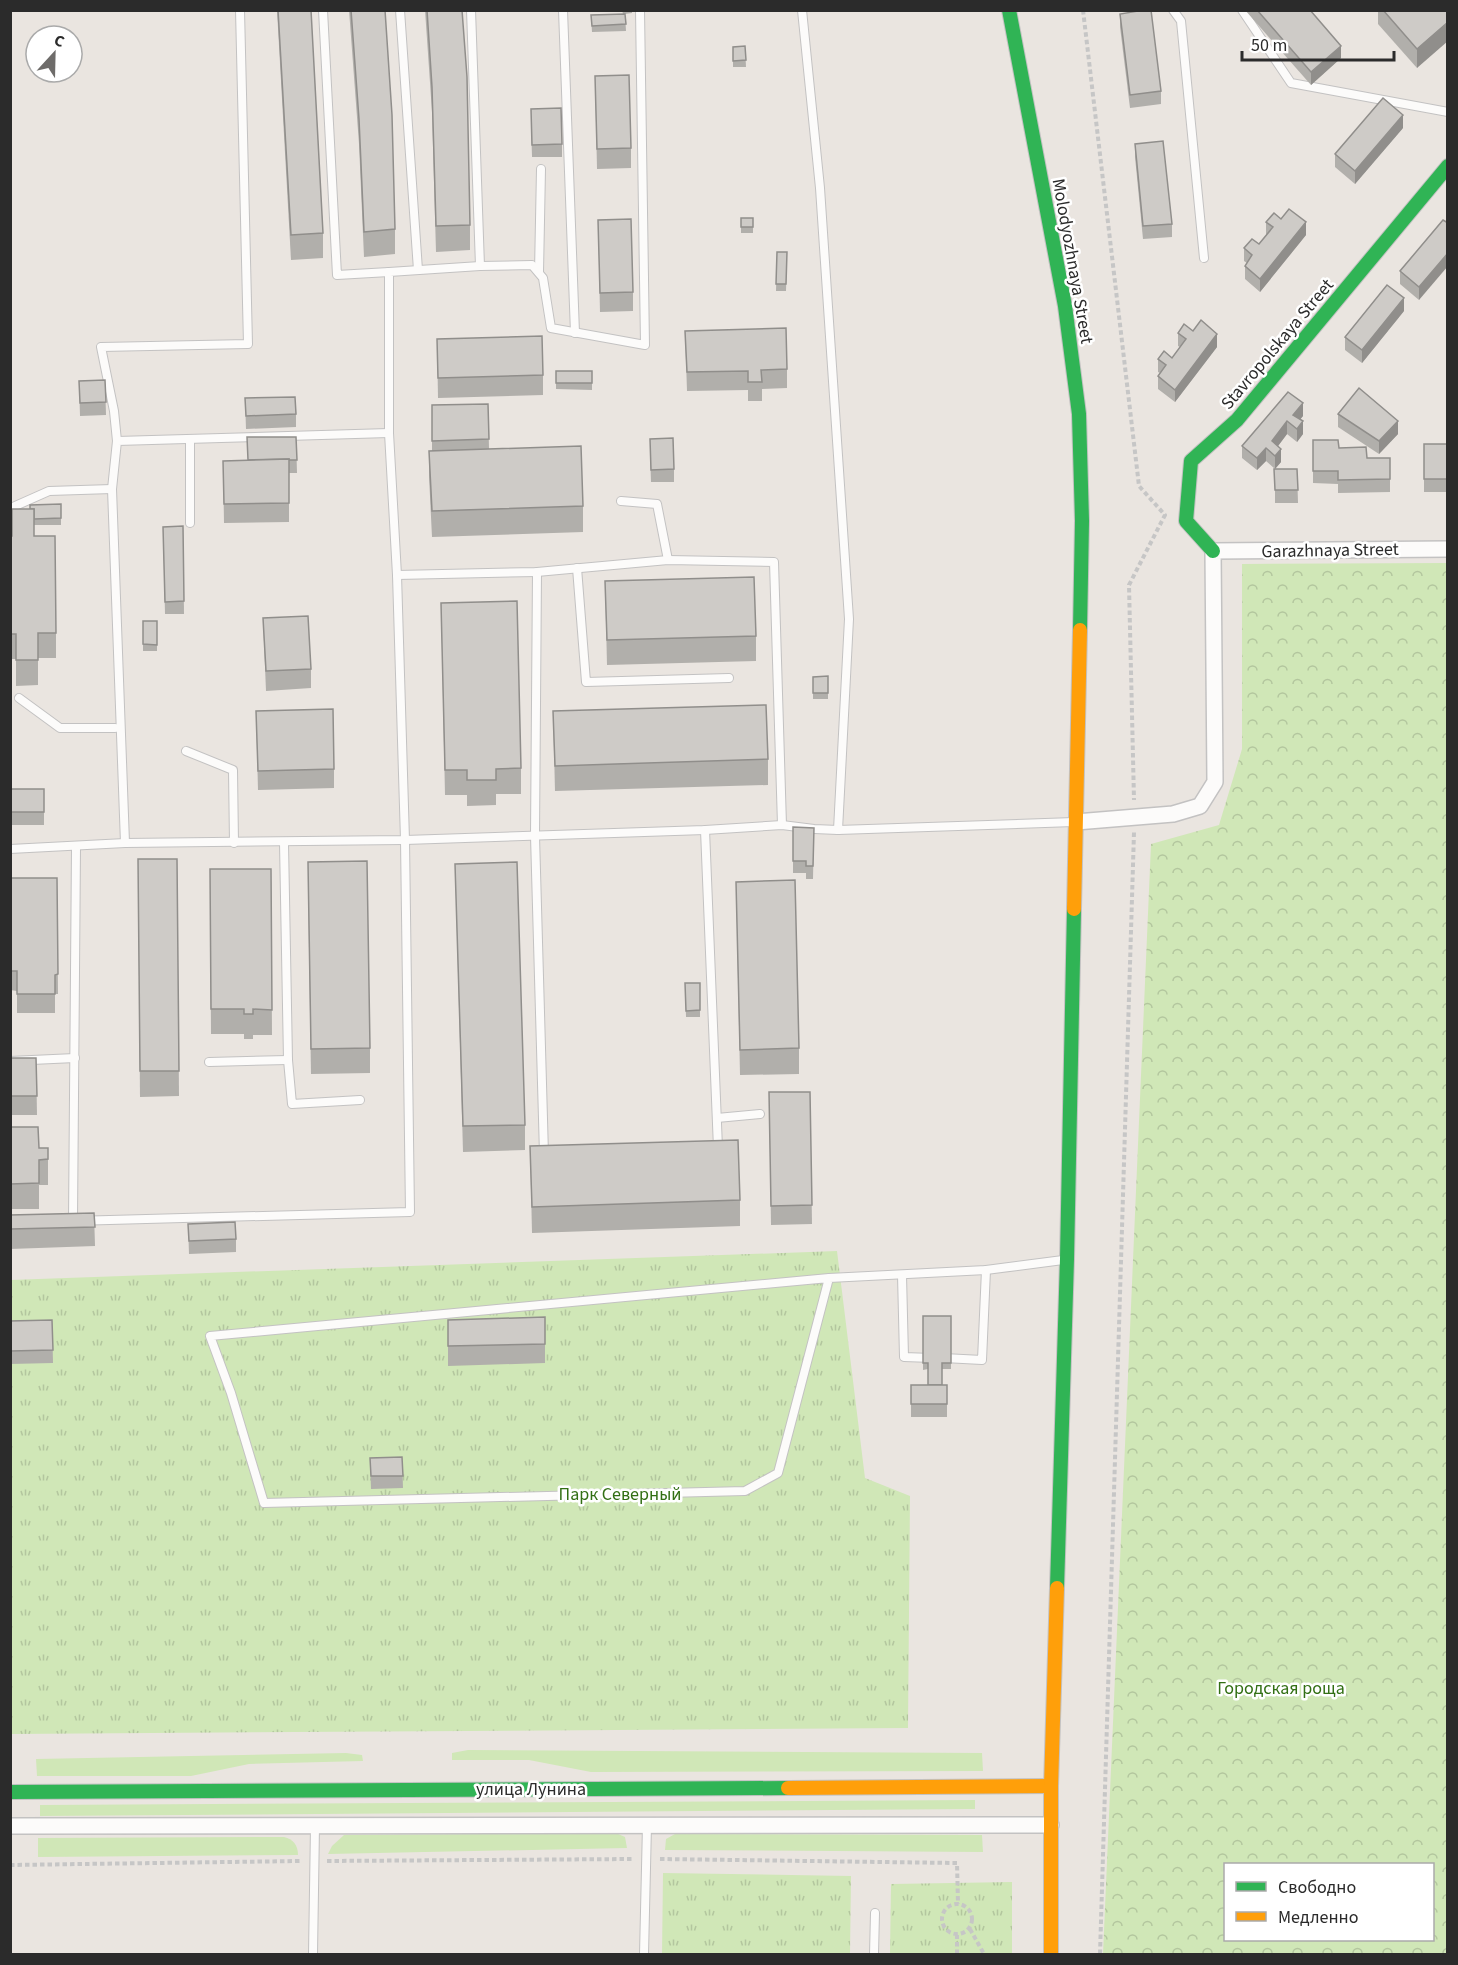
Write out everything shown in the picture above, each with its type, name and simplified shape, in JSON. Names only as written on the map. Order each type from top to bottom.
[{"type":"main road","name":"Molodyozhnaya Street","points":[[1009,10],[1065,306],[1079,414],[1082,521],[1067,1259],[1051,1786],[1050,1954]]},
{"type":"main road","name":"Stavropolskaya Street","points":[[1213,551],[1186,520],[1191,462],[1237,420],[1448,166]]},
{"type":"main road","name":"улица Лунина","points":[[10,1792],[1051,1786]]},
{"type":"street","name":"Garazhnaya Street","points":[[1213,551],[1448,549]]},
{"type":"street","points":[[1076,822],[1173,813],[1200,806],[1215,782],[1213,551]]},
{"type":"street","name":"улица Лунина","points":[[10,1826],[1051,1825]]},
{"type":"lane","points":[[125,843],[112,489],[117,441],[114,411],[101,347],[248,344],[240,10]]},
{"type":"lane","points":[[323,10],[336,275],[532,265],[543,278],[551,328],[645,345],[640,10]]},
{"type":"lane","points":[[400,10],[418,270]]},
{"type":"lane","points":[[471,10],[480,266]]},
{"type":"lane","points":[[563,10],[575,333]]},
{"type":"lane","points":[[802,10],[820,199],[849,619],[838,830]]},
{"type":"lane","points":[[1173,10],[1181,21],[1204,258]]},
{"type":"lane","points":[[1242,10],[1291,83],[1448,112]]},
{"type":"lane","points":[[539,272],[540,169]]},
{"type":"lane","points":[[63,1221],[411,1212],[405,840],[397,575],[389,433],[389,272]]},
{"type":"lane","points":[[117,441],[389,433]]},
{"type":"lane","points":[[190,439],[190,523]]},
{"type":"lane","points":[[13,507],[49,490],[112,489]]},
{"type":"lane","points":[[621,501],[657,504],[668,560]]},
{"type":"lane","points":[[397,575],[537,572],[668,560],[774,562],[782,825]]},
{"type":"lane","points":[[577,568],[586,682],[729,678]]},
{"type":"lane","points":[[537,572],[535,836],[543,1154],[554,1154]]},
{"type":"lane","points":[[19,699],[60,728],[115,728]]},
{"type":"lane","points":[[186,751],[233,770],[234,843]]},
{"type":"lane","points":[[10,849],[125,843],[284,843],[535,836],[782,825],[838,830],[1076,822]]},
{"type":"lane","points":[[705,830],[718,1148],[706,1148]]},
{"type":"lane","points":[[284,843],[288,1060],[292,1104],[360,1100]]},
{"type":"lane","points":[[73,1221],[76,847]]},
{"type":"lane","points":[[10,1061],[75,1058]]},
{"type":"lane","points":[[209,1062],[288,1060]]},
{"type":"lane","points":[[717,1118],[760,1114]]},
{"type":"lane","points":[[829,1278],[778,1473],[746,1491],[264,1503],[231,1393],[210,1336],[829,1278],[986,1270],[1067,1259]]},
{"type":"lane","points":[[902,1275],[904,1357],[982,1360],[986,1270]]},
{"type":"lane","points":[[644,1954],[647,1825]]},
{"type":"lane","points":[[313,1954],[315,1826]]},
{"type":"lane","points":[[874,1954],[875,1913]]},
{"type":"path","points":[[1083,10],[1139,486],[1166,515],[1129,585],[1134,818],[1100,1954]]},
{"type":"path","points":[[10,1865],[646,1859],[957,1863],[958,1904]]},
{"type":"path","points":[[969,1929],[957,1935],[950,1933],[942,1922],[945,1909],[958,1904],[970,1910],[972,1916],[969,1929],[984,1954]]},
{"type":"path","points":[[957,1935],[957,1954]]},
{"type":"green space","name":"Городская роща","points":[[1447,563],[1447,1954],[1103,1954],[1151,844],[1219,825],[1242,749],[1242,564]]},
{"type":"green space","name":"Парк Северный","points":[[837,1251],[865,1478],[910,1496],[908,1728],[11,1734],[10,1280]]},
{"type":"green space","points":[[468,1750],[982,1753],[983,1771],[591,1772],[529,1760],[452,1760],[452,1753]]},
{"type":"green space","points":[[346,1753],[362,1755],[363,1761],[249,1764],[191,1776],[37,1776],[36,1759]]},
{"type":"green space","points":[[975,1800],[975,1809],[40,1816],[40,1805]]},
{"type":"green space","points":[[616,1833],[625,1837],[627,1848],[328,1854],[332,1846],[344,1835]]},
{"type":"green space","points":[[675,1834],[982,1835],[983,1852],[665,1850],[666,1839]]},
{"type":"green space","points":[[284,1837],[294,1843],[298,1855],[38,1857],[38,1838]]},
{"type":"green space","points":[[663,1873],[851,1876],[850,1954],[662,1954]]},
{"type":"green space","points":[[1012,1882],[1012,1954],[890,1954],[891,1884]]},
{"type":"building","points":[[278,10],[311,10],[323,233],[291,235]]},
{"type":"building","points":[[351,10],[385,10],[392,115],[395,229],[364,232]]},
{"type":"building","points":[[427,10],[462,10],[467,77],[470,225],[436,226]]},
{"type":"building","points":[[1151,10],[1161,91],[1130,95],[1120,14]]},
{"type":"building","points":[[1257,10],[1310,10],[1341,46],[1311,72]]},
{"type":"building","points":[[1383,10],[1448,10],[1448,22],[1417,49]]},
{"type":"building","points":[[625,14],[626,24],[592,26],[591,15]]},
{"type":"building","points":[[745,46],[746,60],[733,61],[733,47]]},
{"type":"building","points":[[629,75],[631,148],[597,149],[595,76]]},
{"type":"building","points":[[1383,98],[1403,115],[1355,171],[1335,154]]},
{"type":"building","points":[[561,108],[562,144],[532,145],[531,109]]},
{"type":"building","points":[[1163,141],[1172,224],[1143,226],[1135,144]]},
{"type":"building","points":[[1289,209],[1306,222],[1260,279],[1245,266],[1252,255],[1244,248],[1252,239],[1259,244],[1273,227],[1266,222],[1274,213],[1281,219]]},
{"type":"building","points":[[741,218],[753,218],[753,227],[741,227]]},
{"type":"building","points":[[631,219],[633,292],[600,293],[598,220]]},
{"type":"building","points":[[1443,220],[1448,223],[1448,253],[1419,287],[1400,271]]},
{"type":"building","points":[[777,252],[787,252],[786,284],[776,284]]},
{"type":"building","points":[[1387,285],[1404,298],[1362,350],[1345,337]]},
{"type":"building","points":[[1201,320],[1217,334],[1175,390],[1158,376],[1166,365],[1158,359],[1164,351],[1172,358],[1186,339],[1178,333],[1184,324],[1193,331]]},
{"type":"building","points":[[786,328],[787,369],[761,370],[762,382],[748,382],[748,371],[687,372],[685,331]]},
{"type":"building","points":[[542,336],[543,375],[438,378],[437,339]]},
{"type":"building","points":[[556,371],[592,371],[592,383],[556,383]]},
{"type":"building","points":[[105,380],[106,402],[80,403],[79,381]]},
{"type":"building","points":[[1359,388],[1398,421],[1379,441],[1338,414]]},
{"type":"building","points":[[1288,392],[1303,403],[1293,415],[1303,421],[1297,429],[1287,421],[1272,441],[1281,449],[1275,456],[1266,448],[1257,458],[1242,446]]},
{"type":"building","points":[[295,397],[296,414],[246,416],[245,398]]},
{"type":"building","points":[[488,404],[489,439],[432,441],[432,405]]},
{"type":"building","points":[[247,437],[296,437],[297,460],[248,460]]},
{"type":"building","points":[[673,438],[674,469],[651,470],[650,439]]},
{"type":"building","points":[[1313,440],[1338,440],[1339,448],[1366,447],[1367,458],[1390,458],[1390,479],[1338,480],[1338,471],[1313,471]]},
{"type":"building","points":[[1424,444],[1448,444],[1448,479],[1424,479]]},
{"type":"building","points":[[581,446],[583,506],[432,511],[429,451]]},
{"type":"building","points":[[289,459],[289,503],[224,504],[223,461]]},
{"type":"building","points":[[1274,469],[1297,469],[1298,490],[1275,490]]},
{"type":"building","points":[[61,504],[61,518],[34,519],[34,509],[30,509],[30,505]]},
{"type":"building","points":[[12,509],[34,509],[34,536],[55,536],[56,633],[38,633],[38,660],[16,660],[16,634],[10,634]]},
{"type":"building","points":[[183,526],[184,601],[165,602],[163,527]]},
{"type":"building","points":[[754,577],[756,636],[607,640],[605,581]]},
{"type":"building","points":[[517,601],[521,768],[496,769],[496,780],[467,780],[467,770],[445,770],[441,603]]},
{"type":"building","points":[[308,616],[311,669],[266,671],[263,618]]},
{"type":"building","points":[[143,621],[157,621],[157,645],[143,644]]},
{"type":"building","points":[[828,676],[828,693],[813,693],[813,677]]},
{"type":"building","points":[[766,705],[768,759],[555,766],[553,711]]},
{"type":"building","points":[[333,709],[334,769],[258,771],[256,711]]},
{"type":"building","points":[[10,789],[44,789],[44,812],[10,812]]},
{"type":"building","points":[[793,827],[814,828],[813,866],[806,866],[806,861],[793,861]]},
{"type":"building","points":[[138,859],[177,859],[179,1071],[140,1071]]},
{"type":"building","points":[[367,861],[370,1048],[311,1049],[308,862]]},
{"type":"building","points":[[517,862],[525,1125],[463,1126],[455,864]]},
{"type":"building","points":[[210,869],[271,869],[272,1010],[253,1009],[253,1014],[244,1014],[244,1009],[211,1009]]},
{"type":"building","points":[[10,878],[57,878],[58,974],[55,975],[55,994],[17,994],[17,971],[10,971]]},
{"type":"building","points":[[795,880],[799,1048],[740,1050],[736,882]]},
{"type":"building","points":[[685,983],[700,983],[700,1010],[686,1011]]},
{"type":"building","points":[[10,1058],[36,1058],[37,1096],[10,1096]]},
{"type":"building","points":[[769,1092],[810,1092],[812,1205],[771,1206]]},
{"type":"building","points":[[10,1127],[38,1127],[39,1148],[48,1148],[48,1159],[39,1160],[39,1183],[10,1184]]},
{"type":"building","points":[[738,1140],[740,1200],[532,1207],[530,1146]]},
{"type":"building","points":[[94,1213],[95,1227],[10,1229],[10,1215]]},
{"type":"building","points":[[235,1222],[236,1239],[189,1241],[188,1224]]},
{"type":"building","points":[[923,1316],[951,1316],[951,1363],[942,1363],[942,1385],[928,1385],[928,1363],[923,1363]]},
{"type":"building","points":[[545,1317],[545,1344],[448,1346],[448,1320]]},
{"type":"building","points":[[52,1320],[53,1350],[10,1351],[10,1321]]},
{"type":"building","points":[[911,1385],[947,1385],[947,1404],[911,1404]]},
{"type":"building","points":[[402,1457],[403,1476],[371,1476],[370,1458]]},
{"type":"traffic: fast","points":[[1009,10],[1065,306],[1079,414],[1082,521],[1080,630]]},
{"type":"traffic: fast","points":[[1213,551],[1186,521],[1191,461],[1237,420],[1448,166]]},
{"type":"traffic: fast","points":[[1057,1588],[1074,909]]},
{"type":"traffic: fast","points":[[10,1792],[788,1788]]},
{"type":"traffic: slow","points":[[1074,909],[1080,630]]},
{"type":"traffic: slow","points":[[1051,1954],[1051,1786],[1057,1588]]},
{"type":"traffic: slow","points":[[788,1788],[1051,1786]]}]
